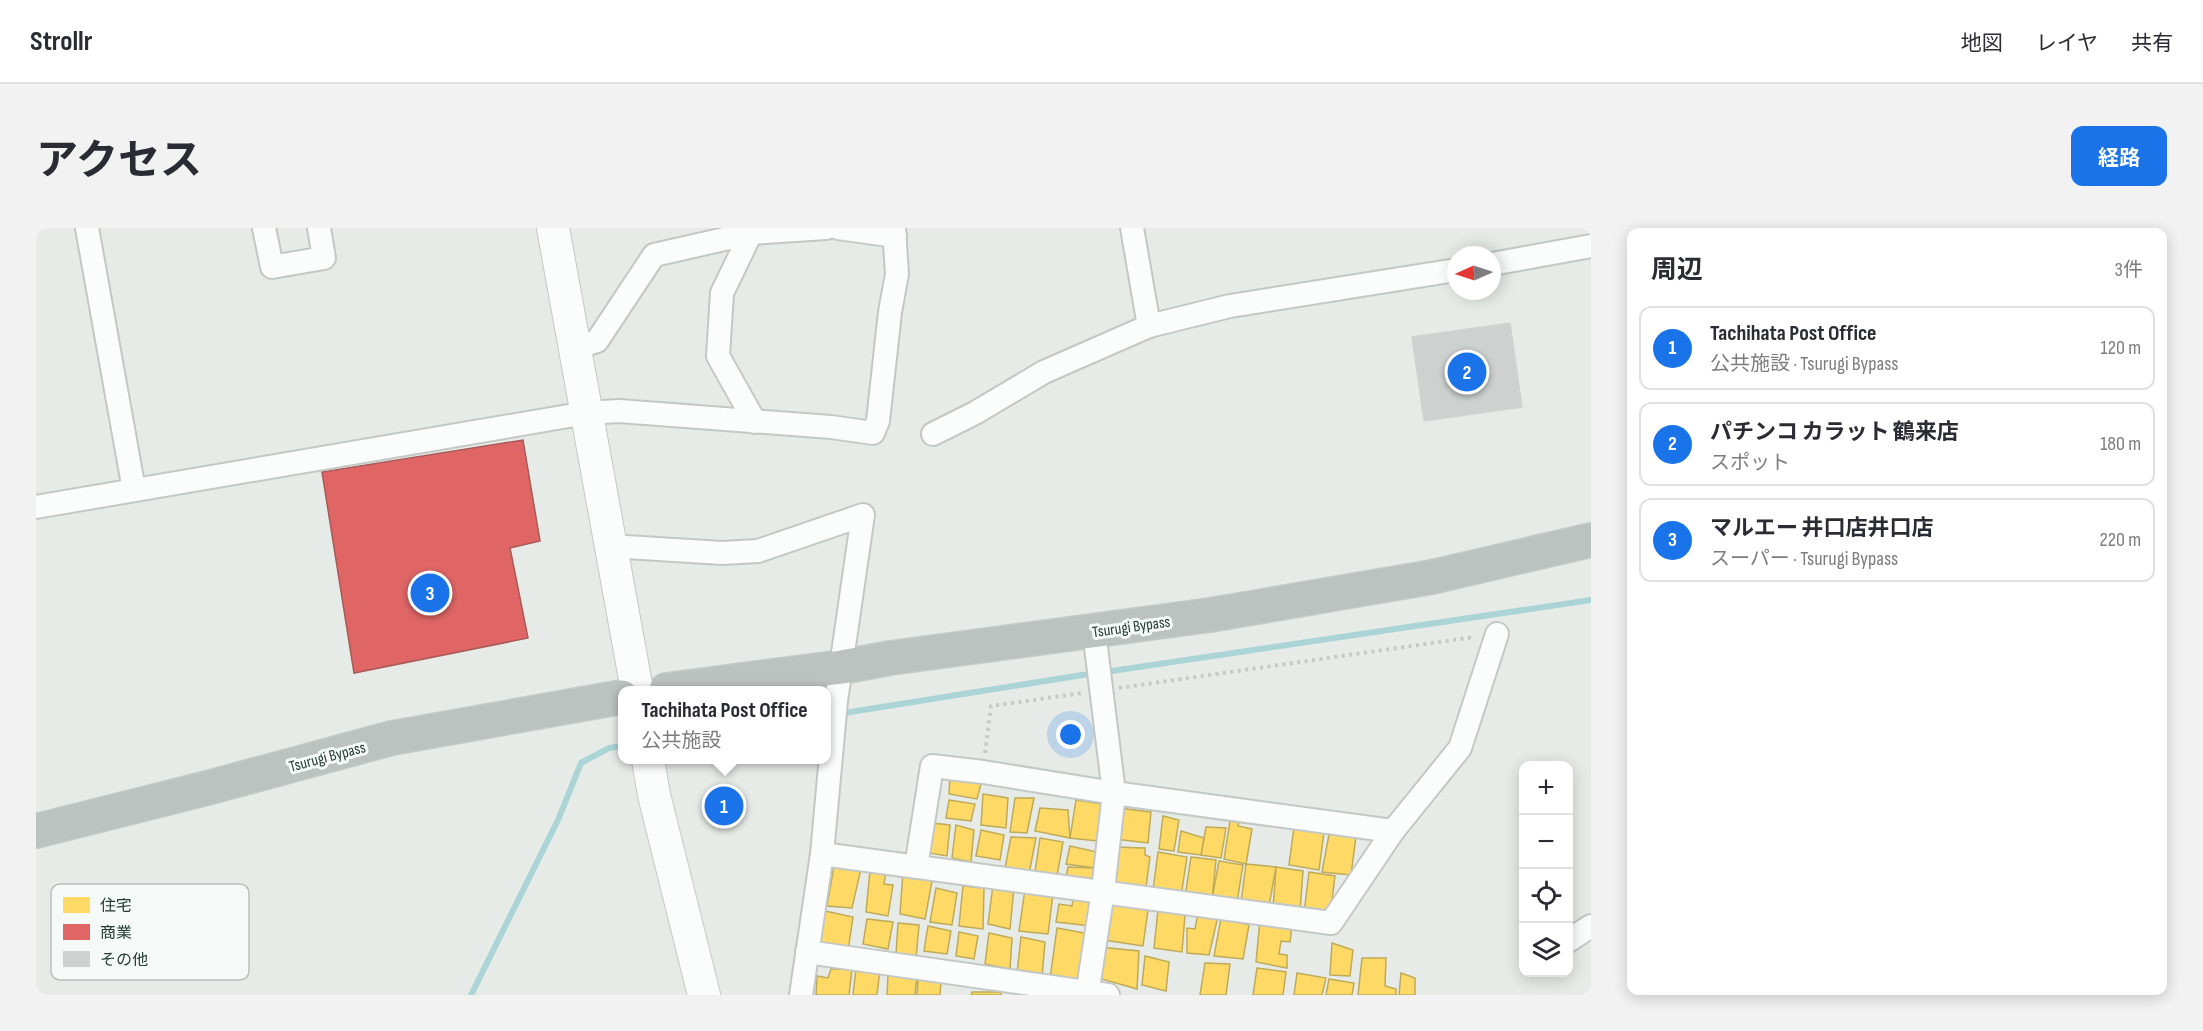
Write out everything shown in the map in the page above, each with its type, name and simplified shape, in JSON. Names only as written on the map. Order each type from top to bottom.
[{"type":"highway","name":"Tsurugi Bypass","points":[[697,686],[1210,615],[1432,577],[1591,540]]},
{"type":"highway","name":"Tsurugi Bypass","points":[[36,831],[392,738],[618,698]]},
{"type":"street","points":[[87,228],[134,490]]},
{"type":"street","points":[[264,228],[272,267],[324,258],[320,228]]},
{"type":"street","points":[[553,228],[636,686]]},
{"type":"street","points":[[574,348],[597,341],[654,255],[751,233],[826,228]]},
{"type":"street","points":[[36,507],[586,413],[619,411],[831,427],[873,433],[878,422],[890,312],[897,274],[894,232],[838,228]]},
{"type":"street","points":[[1132,228],[1149,326]]},
{"type":"street","points":[[751,233],[722,293],[718,356],[755,422]]},
{"type":"street","points":[[1501,262],[1591,246]]},
{"type":"street","points":[[933,434],[975,413],[1044,372],[1149,326],[1230,306],[1447,271]]},
{"type":"street","points":[[610,546],[722,553],[758,551],[863,515],[831,758]]},
{"type":"street","points":[[807,952],[1094,994],[1114,793],[1094,631]]},
{"type":"street","points":[[822,854],[1331,923],[1393,831],[1460,748],[1497,634]]},
{"type":"street","points":[[649,764],[654,795],[704,995]]},
{"type":"street","points":[[801,995],[822,854],[830,764]]},
{"type":"street","points":[[916,867],[932,766],[1393,831]]},
{"type":"street","points":[[1573,938],[1591,926]]},
{"type":"path","points":[[1109,689],[1497,634]]},
{"type":"path","points":[[983,772],[991,706],[1085,692]]},
{"type":"building: 住宅","points":[[950,776],[982,780],[977,799],[949,794]]},
{"type":"building: 住宅","points":[[983,794],[1008,798],[1006,828],[981,825]]},
{"type":"building: 住宅","points":[[1015,798],[1034,798],[1027,833],[1010,832]]},
{"type":"building: 住宅","points":[[949,800],[975,804],[971,821],[946,818]]},
{"type":"building: 住宅","points":[[1076,800],[1102,804],[1097,841],[1070,838]]},
{"type":"building: 住宅","points":[[1040,808],[1068,810],[1070,838],[1035,831]]},
{"type":"building: 住宅","points":[[1118,808],[1151,812],[1148,843],[1115,839]]},
{"type":"building: 住宅","points":[[1231,815],[1240,815],[1238,826],[1252,829],[1246,864],[1224,859]]},
{"type":"building: 住宅","points":[[1163,816],[1179,820],[1174,851],[1159,849]]},
{"type":"building: 住宅","points":[[932,823],[950,825],[947,856],[929,853]]},
{"type":"building: 住宅","points":[[956,825],[974,830],[971,862],[952,858]]},
{"type":"building: 住宅","points":[[1206,827],[1226,828],[1221,858],[1201,855]]},
{"type":"building: 住宅","points":[[1294,827],[1324,832],[1319,870],[1289,865]]},
{"type":"building: 住宅","points":[[1330,829],[1356,836],[1351,875],[1322,872]]},
{"type":"building: 住宅","points":[[981,830],[1004,835],[1000,860],[976,856]]},
{"type":"building: 住宅","points":[[1181,831],[1204,838],[1201,855],[1178,852]]},
{"type":"building: 住宅","points":[[1011,837],[1036,838],[1029,874],[1005,868]]},
{"type":"building: 住宅","points":[[1040,838],[1063,842],[1057,876],[1035,872]]},
{"type":"building: 住宅","points":[[1070,846],[1097,852],[1094,868],[1066,864]]},
{"type":"building: 住宅","points":[[1114,847],[1145,848],[1145,855],[1150,857],[1146,887],[1110,885]]},
{"type":"building: 住宅","points":[[1158,852],[1187,857],[1181,896],[1153,890]]},
{"type":"building: 住宅","points":[[1191,857],[1216,860],[1212,900],[1185,897]]},
{"type":"building: 住宅","points":[[1219,861],[1243,865],[1237,902],[1212,899]]},
{"type":"building: 住宅","points":[[1246,864],[1276,867],[1269,906],[1241,903]]},
{"type":"building: 住宅","points":[[834,866],[861,869],[852,908],[827,906]]},
{"type":"building: 住宅","points":[[1068,867],[1094,868],[1092,880],[1066,878]]},
{"type":"building: 住宅","points":[[1276,867],[1303,871],[1300,911],[1273,908]]},
{"type":"building: 住宅","points":[[870,871],[886,872],[884,884],[893,885],[888,916],[866,912]]},
{"type":"building: 住宅","points":[[903,871],[933,876],[925,919],[900,914]]},
{"type":"building: 住宅","points":[[1309,872],[1335,876],[1330,916],[1304,913]]},
{"type":"building: 住宅","points":[[993,885],[1014,887],[1010,929],[988,924]]},
{"type":"building: 住宅","points":[[963,886],[984,888],[983,929],[959,926]]},
{"type":"building: 住宅","points":[[936,888],[957,893],[952,925],[930,922]]},
{"type":"building: 住宅","points":[[1025,889],[1053,894],[1048,934],[1019,931]]},
{"type":"building: 住宅","points":[[1074,894],[1097,899],[1091,926],[1056,922],[1059,904],[1072,906]]},
{"type":"building: 住宅","points":[[1108,904],[1148,910],[1143,946],[1104,940]]},
{"type":"building: 住宅","points":[[1158,910],[1185,915],[1182,952],[1154,948]]},
{"type":"building: 住宅","points":[[825,911],[853,917],[848,951],[820,947]]},
{"type":"building: 住宅","points":[[1198,913],[1218,916],[1209,955],[1187,953],[1187,928],[1195,929]]},
{"type":"building: 住宅","points":[[1221,918],[1249,925],[1243,959],[1214,956]]},
{"type":"building: 住宅","points":[[867,919],[893,922],[888,949],[863,944]]},
{"type":"building: 住宅","points":[[1260,920],[1264,920],[1264,925],[1276,927],[1292,925],[1290,942],[1281,941],[1279,954],[1287,955],[1287,968],[1256,962]]},
{"type":"building: 住宅","points":[[898,923],[919,925],[916,959],[896,955]]},
{"type":"building: 住宅","points":[[928,926],[951,931],[947,954],[924,951]]},
{"type":"building: 住宅","points":[[1057,928],[1090,934],[1083,984],[1050,979]]},
{"type":"building: 住宅","points":[[959,932],[978,936],[974,959],[956,956]]},
{"type":"building: 住宅","points":[[989,933],[1012,938],[1010,969],[985,964]]},
{"type":"building: 住宅","points":[[1021,937],[1045,942],[1042,977],[1017,973]]},
{"type":"building: 住宅","points":[[1332,943],[1353,950],[1350,976],[1330,975]]},
{"type":"building: 住宅","points":[[1100,947],[1139,951],[1137,989],[1098,978]]},
{"type":"building: 住宅","points":[[1145,956],[1169,962],[1166,991],[1142,985]]},
{"type":"building: 住宅","points":[[1362,958],[1386,958],[1385,986],[1396,989],[1396,995],[1358,995]]},
{"type":"building: 住宅","points":[[1205,963],[1230,964],[1226,995],[1200,995]]},
{"type":"building: 住宅","points":[[856,968],[880,969],[877,995],[853,995]]},
{"type":"building: 住宅","points":[[1257,968],[1286,972],[1283,995],[1253,995]]},
{"type":"building: 住宅","points":[[831,969],[852,969],[849,995],[816,995],[817,976],[828,978]]},
{"type":"building: 住宅","points":[[1297,973],[1326,978],[1322,995],[1294,995]]},
{"type":"building: 住宅","points":[[1401,973],[1415,978],[1415,995],[1399,995]]},
{"type":"building: 住宅","points":[[888,975],[917,975],[915,995],[887,995]]},
{"type":"building: 住宅","points":[[918,979],[941,980],[940,995],[917,995]]},
{"type":"building: 住宅","points":[[1329,979],[1354,983],[1352,995],[1326,995]]},
{"type":"building: 住宅","points":[[972,992],[1001,992],[1001,995],[971,995]]},
{"type":"building: 商業","points":[[523,440],[540,541],[510,548],[528,638],[354,673],[322,472]]},
{"type":"building: その他","points":[[1510,323],[1522,407],[1424,421],[1412,337]]},
{"type":"waterway","points":[[1105,672],[1591,600]]},
{"type":"waterway","points":[[838,714],[1095,673]]},
{"type":"waterway","points":[[471,995],[558,820],[581,763],[609,748],[618,747]]},
{"type":"place","name":"パチンコ カラット 鶴来店","points":[[1467,372]]},
{"type":"place","name":"マルエー 井口店井口店","points":[[430,593]]},
{"type":"place","name":"Tachihata Post Office","points":[[724,806]]}]
